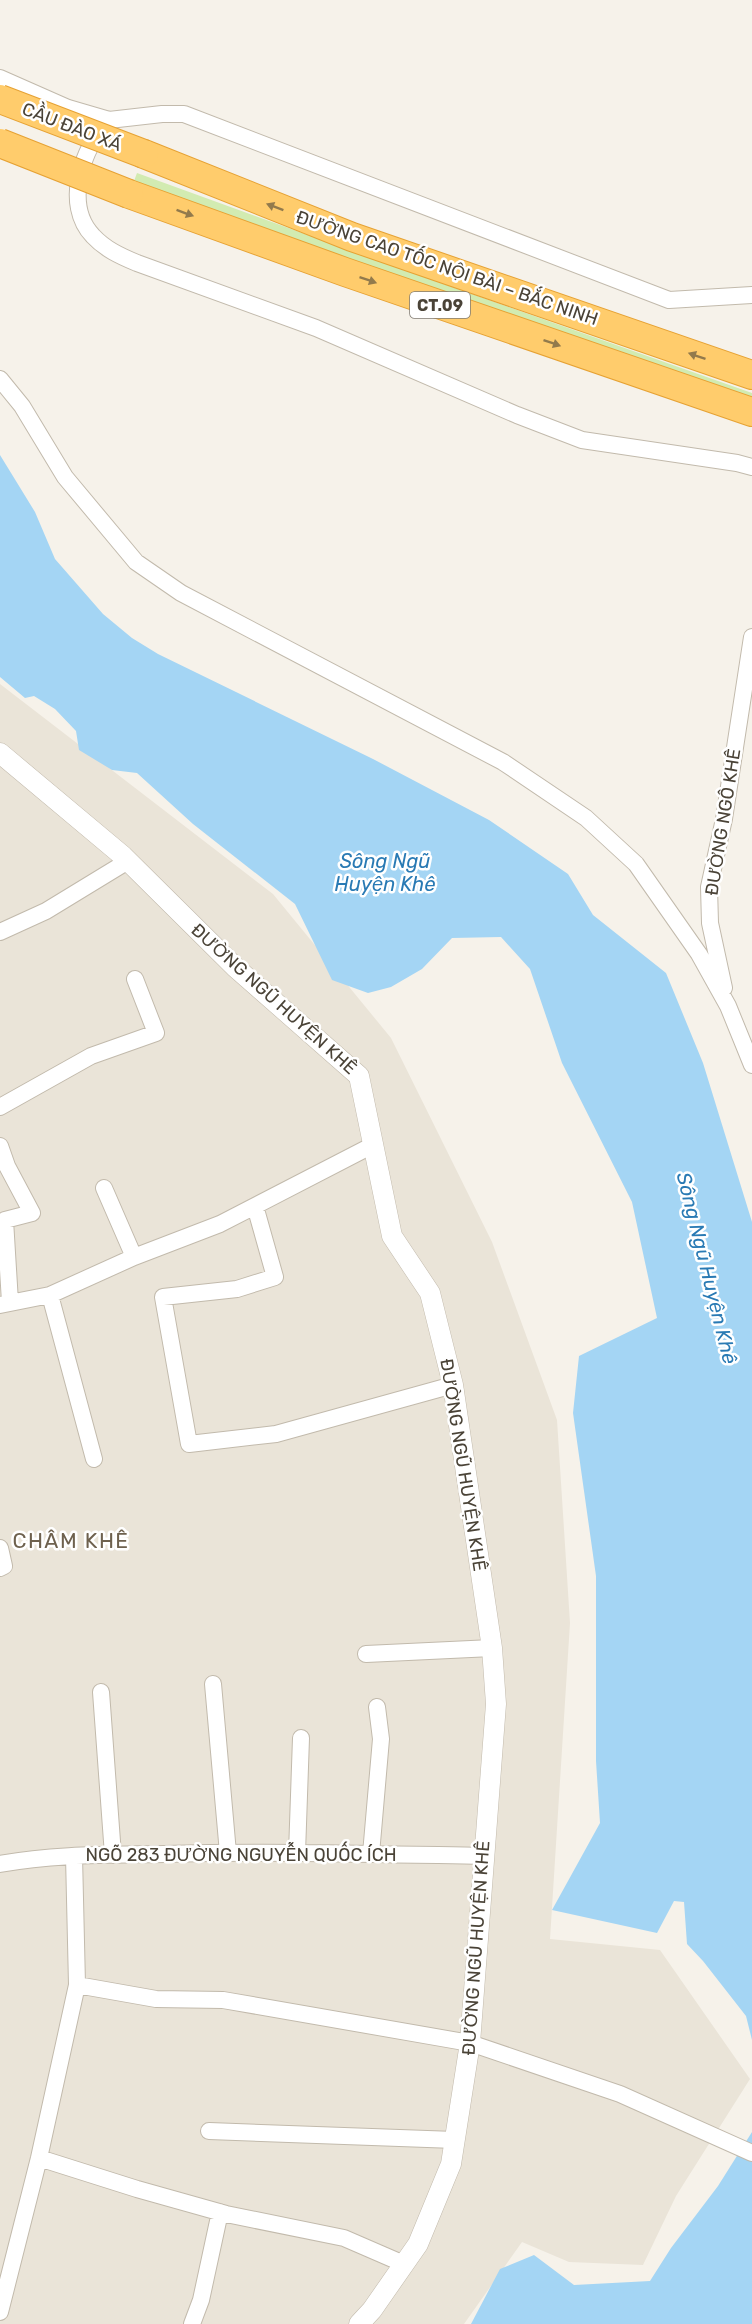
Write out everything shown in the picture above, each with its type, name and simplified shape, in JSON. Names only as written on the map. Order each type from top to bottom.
[{"type":"highway","name":"CẦU ĐÀO XÁ","points":[[0,99],[144,154]]},
{"type":"highway","name":"ĐƯỜNG CAO TỐC NỘI BÀI – BẮC NINH","points":[[0,143],[129,194],[345,272],[752,412]]},
{"type":"highway","name":"ĐƯỜNG CAO TỐC NỘI BÀI – BẮC NINH","points":[[144,154],[352,237],[752,375]]},
{"type":"street","points":[[0,78],[68,108],[109,120],[184,114],[669,300],[752,295]]},
{"type":"street","points":[[109,120],[100,129],[82,167],[77,203],[91,234],[108,250],[137,263],[316,328],[517,415],[582,440],[752,467]]},
{"type":"street","points":[[0,380],[22,406],[65,477],[136,562],[181,593],[503,762],[586,818],[636,864],[699,954],[728,1006],[752,1065]]},
{"type":"street","name":"ĐƯỜNG NGÔ KHÊ","points":[[728,1006],[710,923],[709,887],[724,819],[752,637]]},
{"type":"street","name":"ĐƯỜNG NGŨ HUYỆN KHÊ","points":[[0,753],[128,861],[235,967],[359,1076],[392,1236],[430,1293],[453,1385],[492,1648],[496,1704],[471,2043],[451,2164],[418,2244],[372,2310],[359,2324]]},
{"type":"street","points":[[0,932],[46,911],[128,861]]},
{"type":"street","points":[[0,1107],[91,1056],[156,1033],[135,979]]},
{"type":"street","points":[[0,1146],[7,1166],[32,1213],[5,1220],[5,1304],[50,1295],[134,1257],[220,1224],[373,1145]]},
{"type":"street","points":[[104,1188],[134,1257]]},
{"type":"street","points":[[255,1206],[275,1277],[237,1290],[163,1297],[189,1444],[276,1434],[453,1385]]},
{"type":"street","points":[[50,1295],[94,1459]]},
{"type":"street","points":[[0,1548],[4,1566],[0,1568]]},
{"type":"street","points":[[366,1654],[492,1648]]},
{"type":"street","points":[[213,1684],[228,1853]]},
{"type":"street","points":[[101,1692],[113,1855]]},
{"type":"street","points":[[370,1854],[381,1739],[377,1707]]},
{"type":"street","points":[[297,1853],[301,1738]]},
{"type":"street","name":"NGÕ 283 ĐƯỜNG NGUYỄN QUỐC ÍCH","points":[[0,1864],[39,1857],[228,1853],[483,1856]]},
{"type":"street","points":[[0,2312],[39,2158],[77,1985],[74,1856]]},
{"type":"street","points":[[77,1985],[156,1999],[222,2000],[471,2043],[620,2094],[752,2153]]},
{"type":"street","points":[[209,2131],[455,2140]]},
{"type":"street","points":[[39,2158],[220,2212],[344,2238],[404,2264]]},
{"type":"street","points":[[192,2324],[201,2300],[220,2212]]},
{"type":"shaded area","points":[[0,684],[273,894],[391,1038],[492,1242],[557,1420],[570,1623],[550,1939],[660,1950],[750,2079],[676,2196],[643,2265],[569,2262],[522,2242],[464,2324],[0,2324]]},
{"type":"green space","points":[[137,173],[752,393],[752,403],[134,181]]},
{"type":"water","name":"Sông Ngũ Huyện Khê","points":[[0,455],[35,512],[55,559],[103,614],[132,638],[158,654],[373,759],[489,820],[568,874],[593,915],[666,973],[703,1063],[752,1222],[752,2040],[746,2016],[687,1944],[684,1902],[674,1901],[657,1933],[552,1910],[600,1823],[596,1761],[596,1576],[573,1413],[579,1356],[657,1318],[632,1202],[562,1063],[530,969],[501,937],[452,938],[422,969],[391,987],[368,993],[332,980],[295,904],[193,824],[137,773],[112,770],[79,750],[76,731],[55,709],[34,696],[25,698],[0,677]]},
{"type":"water","points":[[752,2132],[752,2324],[471,2324],[500,2269],[534,2255],[574,2285],[650,2281],[671,2248],[718,2186]]},
{"type":"district","name":"CHÂM KHÊ","points":[[71,1540]]}]
